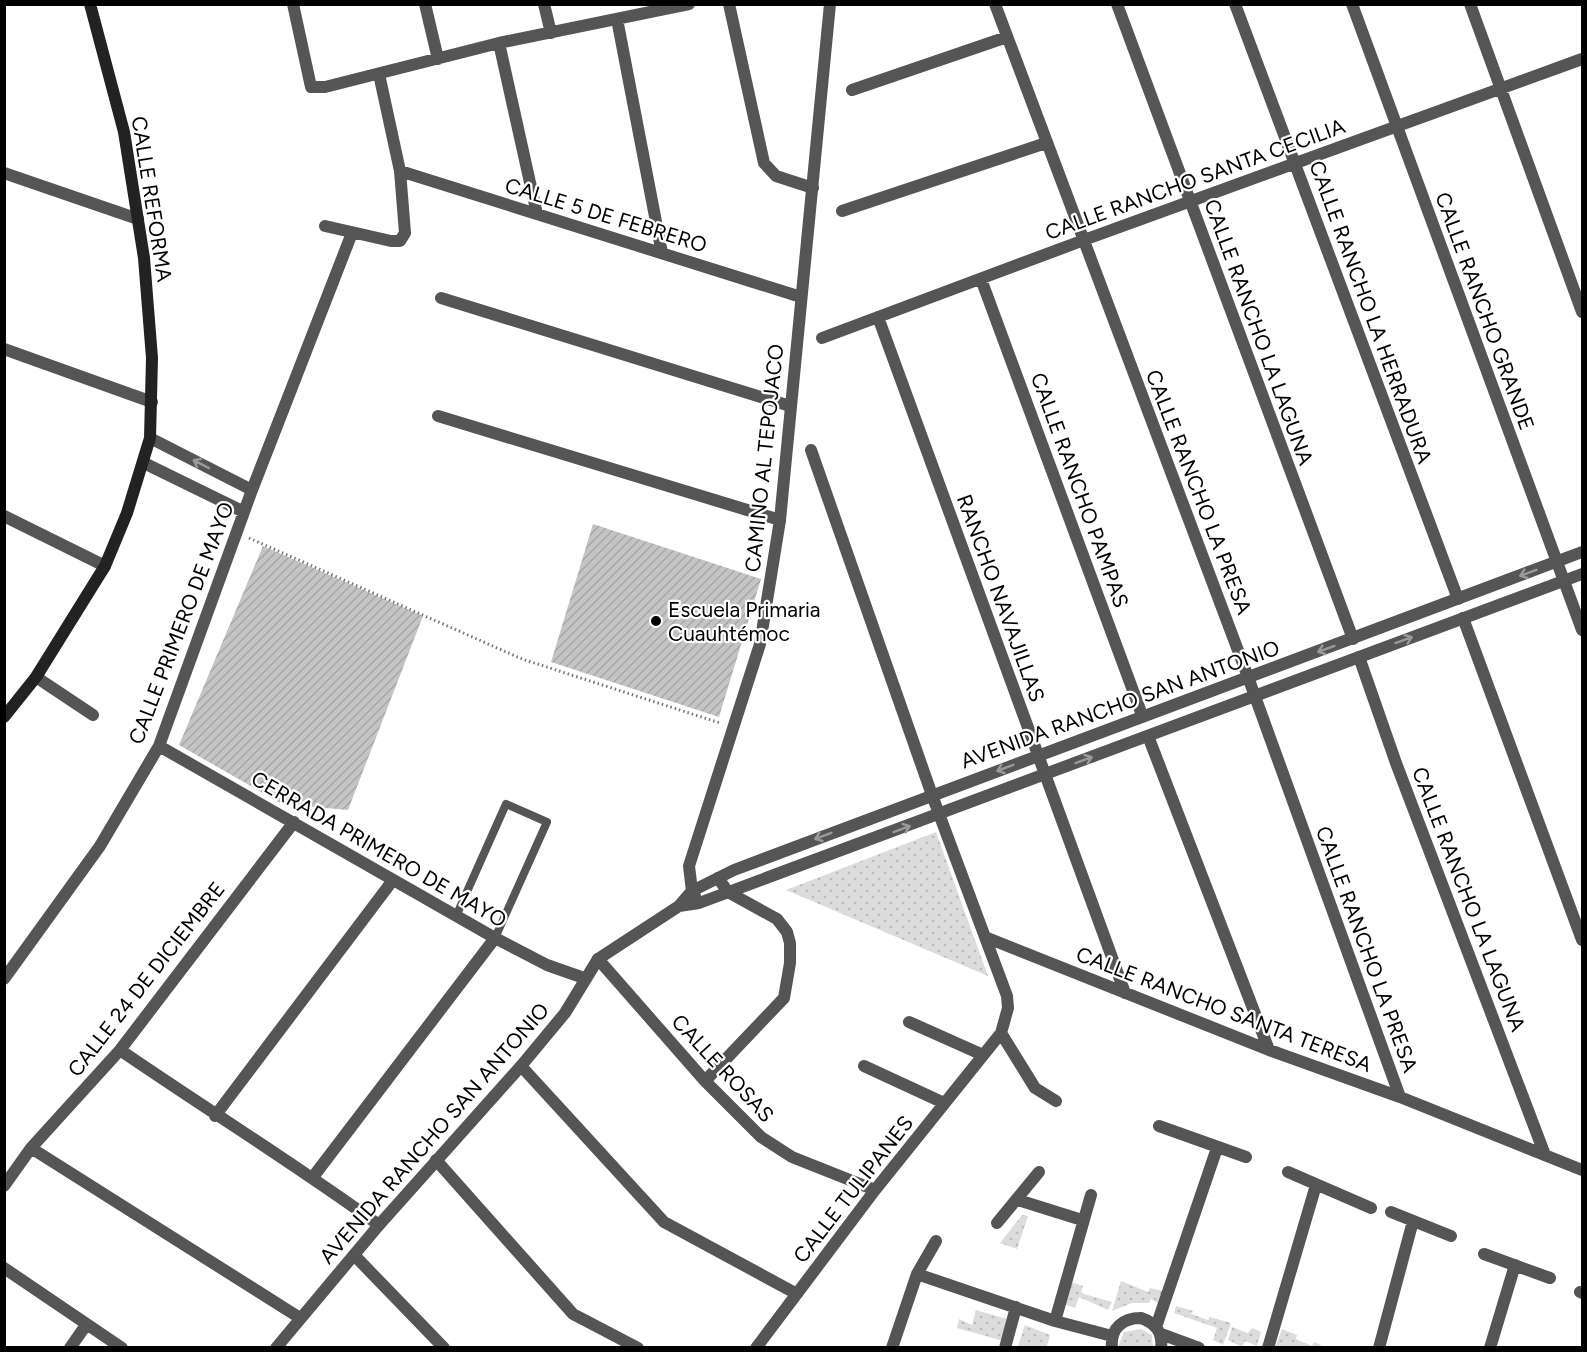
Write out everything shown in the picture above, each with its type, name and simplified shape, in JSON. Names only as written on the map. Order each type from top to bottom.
[{"type":"main road","name":"CALLE REFORMA","points":[[4,717],[36,677],[105,566],[127,513],[150,438],[152,358],[138,219],[124,132],[90,4]]},
{"type":"street","points":[[293,4],[311,87],[325,87],[499,43],[689,4]]},
{"type":"street","points":[[425,4],[438,59]]},
{"type":"street","points":[[544,4],[551,33]]},
{"type":"street","points":[[729,4],[764,163],[776,176],[813,188]]},
{"type":"street","name":"CAMINO AL TEPOJACO","points":[[699,903],[692,891],[689,866],[760,644],[780,520],[830,4]]},
{"type":"street","name":"CALLE RANCHO LA PRESA","points":[[995,4],[1248,677],[1400,1097]]},
{"type":"street","name":"CALLE RANCHO LA LAGUNA","points":[[1117,4],[1353,639]]},
{"type":"street","name":"CALLE RANCHO LA HERRADURA","points":[[1235,4],[1458,599]]},
{"type":"street","name":"CALLE RANCHO GRANDE","points":[[1352,4],[1582,630]]},
{"type":"street","points":[[1470,4],[1582,312]]},
{"type":"street","points":[[617,19],[662,253]]},
{"type":"street","points":[[852,90],[1007,37]]},
{"type":"street","points":[[499,43],[537,214]]},
{"type":"street","name":"CALLE RANCHO SANTA CECILIA","points":[[822,338],[1396,125],[1582,59]]},
{"type":"street","points":[[325,226],[400,241],[405,233],[400,171],[379,74]]},
{"type":"street","points":[[842,211],[1046,143]]},
{"type":"street","name":"CALLE 5 DE FEBRERO","points":[[400,171],[801,297]]},
{"type":"street","points":[[4,173],[138,219]]},
{"type":"street","name":"CALLE PRIMERO DE MAYO","points":[[4,979],[100,846],[159,746],[252,490],[352,233]]},
{"type":"street","name":"CALLE RANCHO PAMPAS","points":[[981,279],[1142,715]]},
{"type":"street","points":[[441,298],[790,406]]},
{"type":"street","name":"RANCHO NAVAJILLAS","points":[[878,318],[1125,993]]},
{"type":"street","points":[[4,350],[152,402]]},
{"type":"street","points":[[438,416],[780,520]]},
{"type":"street","points":[[150,438],[252,490]]},
{"type":"street","points":[[811,450],[939,815],[1007,996],[1008,1008],[1001,1033],[1035,1088],[1056,1101]]},
{"type":"street","points":[[144,463],[244,512]]},
{"type":"street","points":[[4,516],[105,566]]},
{"type":"street","name":"AVENIDA RANCHO SAN ANTONIO","points":[[278,1347],[379,1225],[521,1066],[565,1013],[584,978],[597,960],[679,906],[692,891],[718,878],[1142,715],[1353,639],[1582,552]]},
{"type":"street","name":"AVENIDA RANCHO SAN ANTONIO","points":[[679,906],[699,903],[939,815],[1582,574]]},
{"type":"street","points":[[1463,618],[1582,940]]},
{"type":"street","name":"CALLE RANCHO LA LAGUNA","points":[[1359,657],[1400,774],[1545,1155]]},
{"type":"street","points":[[36,677],[93,715]]},
{"type":"street","points":[[1148,736],[1269,1050]]},
{"type":"street","name":"CERRADA PRIMERO DE MAYO","points":[[159,746],[393,880],[457,914],[495,938],[547,965],[584,978]]},
{"type":"street","name":"CALLE 24 DE DICIEMBRE","points":[[4,1186],[31,1148],[120,1050],[294,822]]},
{"type":"street","points":[[705,1081],[784,998],[789,984],[790,943],[787,932],[777,919],[728,892],[718,878]]},
{"type":"street","points":[[215,1116],[393,880]]},
{"type":"street","name":"CALLE RANCHO SANTA TERESA","points":[[985,937],[1269,1050],[1400,1097],[1582,1170]]},
{"type":"street","points":[[314,1177],[495,938]]},
{"type":"street","name":"CALLE ROSAS","points":[[597,960],[705,1081],[761,1137],[792,1157],[875,1190]]},
{"type":"street","points":[[909,1022],[983,1054]]},
{"type":"street","name":"CALLE TULIPANES","points":[[756,1347],[875,1190],[1001,1033]]},
{"type":"street","points":[[120,1050],[215,1116],[314,1177],[379,1225]]},
{"type":"street","points":[[521,1066],[664,1222],[797,1294]]},
{"type":"street","points":[[864,1066],[944,1103]]},
{"type":"street","points":[[1159,1126],[1246,1157]]},
{"type":"street","points":[[31,1148],[300,1318]]},
{"type":"street","points":[[1161,1347],[1159,1330],[1216,1148]]},
{"type":"street","points":[[436,1160],[573,1314],[638,1347]]},
{"type":"street","points":[[998,1223],[1039,1172]]},
{"type":"street","points":[[1288,1172],[1371,1208]]},
{"type":"street","points":[[1268,1347],[1317,1185]]},
{"type":"street","points":[[1055,1321],[1090,1195]]},
{"type":"street","points":[[1018,1200],[1082,1220]]},
{"type":"street","points":[[1390,1212],[1451,1236]]},
{"type":"street","points":[[1379,1347],[1413,1221]]},
{"type":"street","points":[[892,1347],[917,1274],[936,1241]]},
{"type":"street","points":[[1484,1254],[1550,1278]]},
{"type":"street","points":[[354,1255],[444,1347]]},
{"type":"street","points":[[1490,1347],[1515,1265]]},
{"type":"street","points":[[4,1268],[122,1347]]},
{"type":"street","points":[[917,1274],[1112,1342],[1122,1322],[1131,1318],[1150,1321],[1159,1330],[1200,1347]]},
{"type":"street","points":[[1005,1347],[1016,1307]]},
{"type":"street","points":[[70,1347],[87,1325]]},
{"type":"lane","points":[[457,914],[506,804],[547,822],[495,938]]},
{"type":"path","points":[[237,532],[522,658],[733,728]]},
{"type":"shaded area","points":[[936,832],[988,976],[786,890]]},
{"type":"shaded area","points":[[1022,1215],[1028,1216],[1017,1249],[1000,1243]]},
{"type":"shaded area","points":[[1121,1281],[1148,1292],[1150,1288],[1163,1291],[1158,1303],[1151,1299],[1149,1303],[1132,1303],[1112,1311]]},
{"type":"shaded area","points":[[1071,1282],[1083,1286],[1081,1292],[1084,1294],[1112,1302],[1108,1310],[1079,1297],[1075,1308],[1064,1304]]},
{"type":"shaded area","points":[[1176,1306],[1193,1311],[1191,1314],[1208,1320],[1210,1317],[1231,1323],[1223,1345],[1213,1340],[1217,1328],[1174,1313]]},
{"type":"shaded area","points":[[976,1310],[1007,1319],[1003,1341],[957,1328],[959,1319],[972,1325]]},
{"type":"shaded area","points":[[1025,1325],[1050,1335],[1047,1346],[1052,1347],[1018,1346]]},
{"type":"shaded area","points":[[1232,1327],[1248,1333],[1252,1328],[1261,1332],[1257,1346],[1245,1341],[1242,1347],[1228,1340]]},
{"type":"shaded area","points":[[1141,1329],[1152,1335],[1153,1347],[1118,1347],[1124,1332]]},
{"type":"shaded area","points":[[1282,1329],[1297,1335],[1296,1339],[1312,1346],[1314,1342],[1321,1345],[1320,1347],[1275,1347]]},
{"type":"building","name":"Escuela Primaria Cuauhtémoc","points":[[593,524],[761,579],[719,717],[551,662]]},
{"type":"building","points":[[263,546],[423,616],[348,810],[282,804],[179,745]]},
{"type":"place","name":"Escuela Primaria Cuauhtémoc","points":[[656,621]]}]
